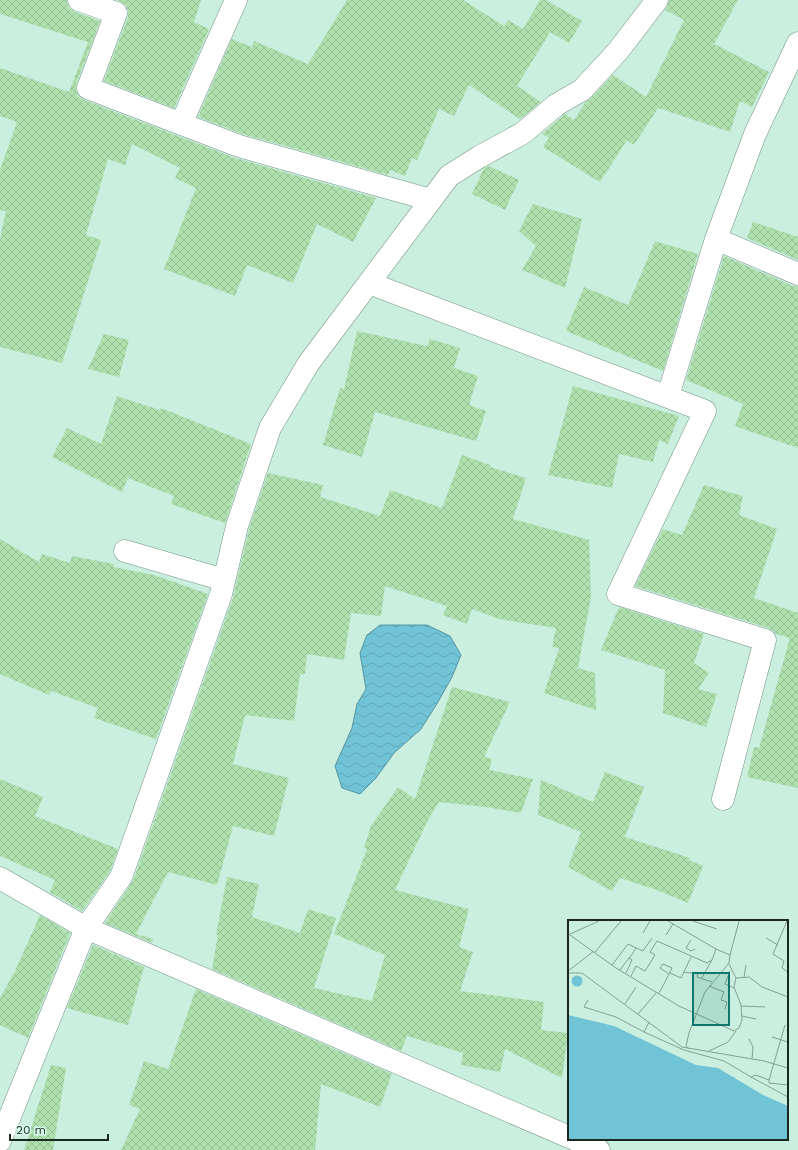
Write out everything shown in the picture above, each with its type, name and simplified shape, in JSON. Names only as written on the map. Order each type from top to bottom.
[{"type":"street","points":[[80,0],[116,13],[88,88],[239,146],[431,200]]},
{"type":"street","points":[[181,124],[236,0]]},
{"type":"street","points":[[0,1141],[86,928],[121,877],[221,594],[237,526],[270,428],[308,364],[449,176],[478,157],[523,133],[556,105],[582,90],[618,50],[657,0]]},
{"type":"street","points":[[668,396],[716,239],[754,134],[798,43]]},
{"type":"street","points":[[716,239],[798,274]]},
{"type":"street","points":[[369,283],[705,410],[618,594],[764,640],[723,799]]},
{"type":"street","points":[[125,551],[224,580]]},
{"type":"street","points":[[0,878],[86,928],[568,1137]]},
{"type":"street","points":[[576,1140],[599,1150]]},
{"type":"water","points":[[380,625],[427,625],[450,636],[461,655],[452,677],[421,729],[394,753],[376,778],[360,794],[342,788],[335,766],[352,728],[357,704],[366,689],[360,653],[367,635]]},
{"type":"building","points":[[0,0],[67,0],[69,8],[75,12],[100,21],[76,84],[78,96],[84,100],[235,158],[376,198],[353,242],[317,224],[293,283],[247,265],[235,296],[164,269],[196,188],[175,178],[180,168],[132,144],[125,165],[108,159],[86,235],[101,240],[62,363],[0,347],[0,239],[6,211],[0,210],[0,170],[17,122],[0,116],[0,68],[69,92],[88,42],[0,14]]},
{"type":"building","points":[[117,0],[201,0],[194,22],[209,29],[174,108],[104,81],[128,17],[126,5]]},
{"type":"building","points":[[347,0],[463,0],[504,26],[508,20],[523,29],[540,0],[546,0],[582,21],[569,43],[550,32],[517,86],[541,102],[520,119],[469,85],[454,116],[439,109],[417,160],[412,158],[405,176],[390,170],[388,175],[243,134],[198,117],[232,39],[252,47],[254,41],[308,64]]},
{"type":"building","points":[[669,0],[738,0],[714,44],[769,72],[752,107],[740,101],[730,132],[658,108],[634,145],[627,140],[600,182],[543,147],[549,138],[542,134],[565,114],[574,120],[585,103],[613,75],[646,97],[684,20],[665,10]]},
{"type":"building","points":[[489,166],[519,180],[505,210],[472,194],[484,168]]},
{"type":"building","points":[[533,204],[582,219],[565,288],[522,270],[536,246],[519,231]]},
{"type":"building","points":[[753,222],[798,237],[798,260],[747,238]]},
{"type":"building","points":[[655,241],[698,254],[663,371],[566,331],[584,287],[628,305]]},
{"type":"building","points":[[724,256],[793,286],[798,286],[798,448],[735,426],[743,404],[686,380]]},
{"type":"building","points":[[357,331],[427,346],[430,339],[460,348],[454,368],[478,376],[469,405],[486,411],[476,441],[375,412],[362,457],[323,445],[340,388],[344,389]]},
{"type":"building","points":[[104,334],[129,340],[119,377],[88,369]]},
{"type":"building","points":[[573,386],[679,416],[668,444],[659,440],[653,462],[619,454],[612,488],[548,475]]},
{"type":"building","points":[[117,396],[160,410],[161,408],[251,444],[225,523],[171,504],[174,496],[128,478],[122,492],[52,457],[67,428],[101,444]]},
{"type":"building","points":[[462,455],[490,465],[490,467],[526,478],[513,519],[589,540],[591,596],[578,668],[595,673],[596,710],[544,693],[559,648],[552,647],[556,628],[499,619],[472,609],[467,624],[443,615],[447,606],[385,586],[381,616],[351,613],[344,660],[307,654],[305,674],[300,674],[294,721],[245,715],[233,764],[289,778],[274,836],[233,826],[217,885],[168,872],[136,934],[153,939],[152,943],[105,923],[133,881],[233,598],[249,529],[268,473],[323,485],[320,497],[380,516],[390,490],[442,508]]},
{"type":"building","points":[[704,485],[743,496],[739,515],[777,529],[754,598],[798,613],[798,788],[747,777],[754,747],[759,748],[790,638],[776,634],[769,628],[635,586],[663,529],[682,535]]},
{"type":"building","points":[[0,539],[39,562],[42,554],[70,563],[72,556],[114,564],[113,567],[154,575],[208,594],[156,739],[94,718],[98,708],[51,691],[49,695],[0,674]]},
{"type":"building","points":[[619,607],[704,634],[694,663],[709,673],[698,689],[717,694],[706,727],[663,713],[665,670],[601,650]]},
{"type":"building","points":[[452,687],[510,702],[484,757],[492,759],[489,770],[533,779],[521,813],[486,807],[439,802],[428,820],[395,890],[469,909],[459,947],[473,952],[460,991],[544,1002],[541,1030],[568,1033],[562,1078],[505,1049],[500,1072],[461,1065],[463,1053],[407,1036],[401,1051],[212,969],[218,935],[216,935],[227,877],[259,884],[252,917],[300,933],[308,909],[336,918],[314,988],[372,1001],[385,955],[334,934],[367,849],[364,848],[371,826],[398,787],[415,799]]},
{"type":"building","points":[[605,772],[644,787],[625,837],[690,858],[689,860],[703,866],[688,903],[657,890],[620,878],[612,891],[568,867],[581,832],[538,815],[541,780],[593,802]]},
{"type":"building","points":[[0,779],[43,797],[35,816],[118,849],[110,871],[82,911],[50,892],[55,880],[0,856]]},
{"type":"building","points":[[40,915],[70,933],[28,1038],[0,1025],[0,998],[15,971]]},
{"type":"building","points":[[93,945],[144,967],[128,1025],[67,1008]]},
{"type":"building","points":[[196,989],[392,1074],[380,1107],[321,1084],[315,1150],[121,1150],[140,1109],[129,1105],[144,1061],[168,1069]]},
{"type":"building","points":[[51,1065],[66,1068],[53,1150],[24,1150]]}]
